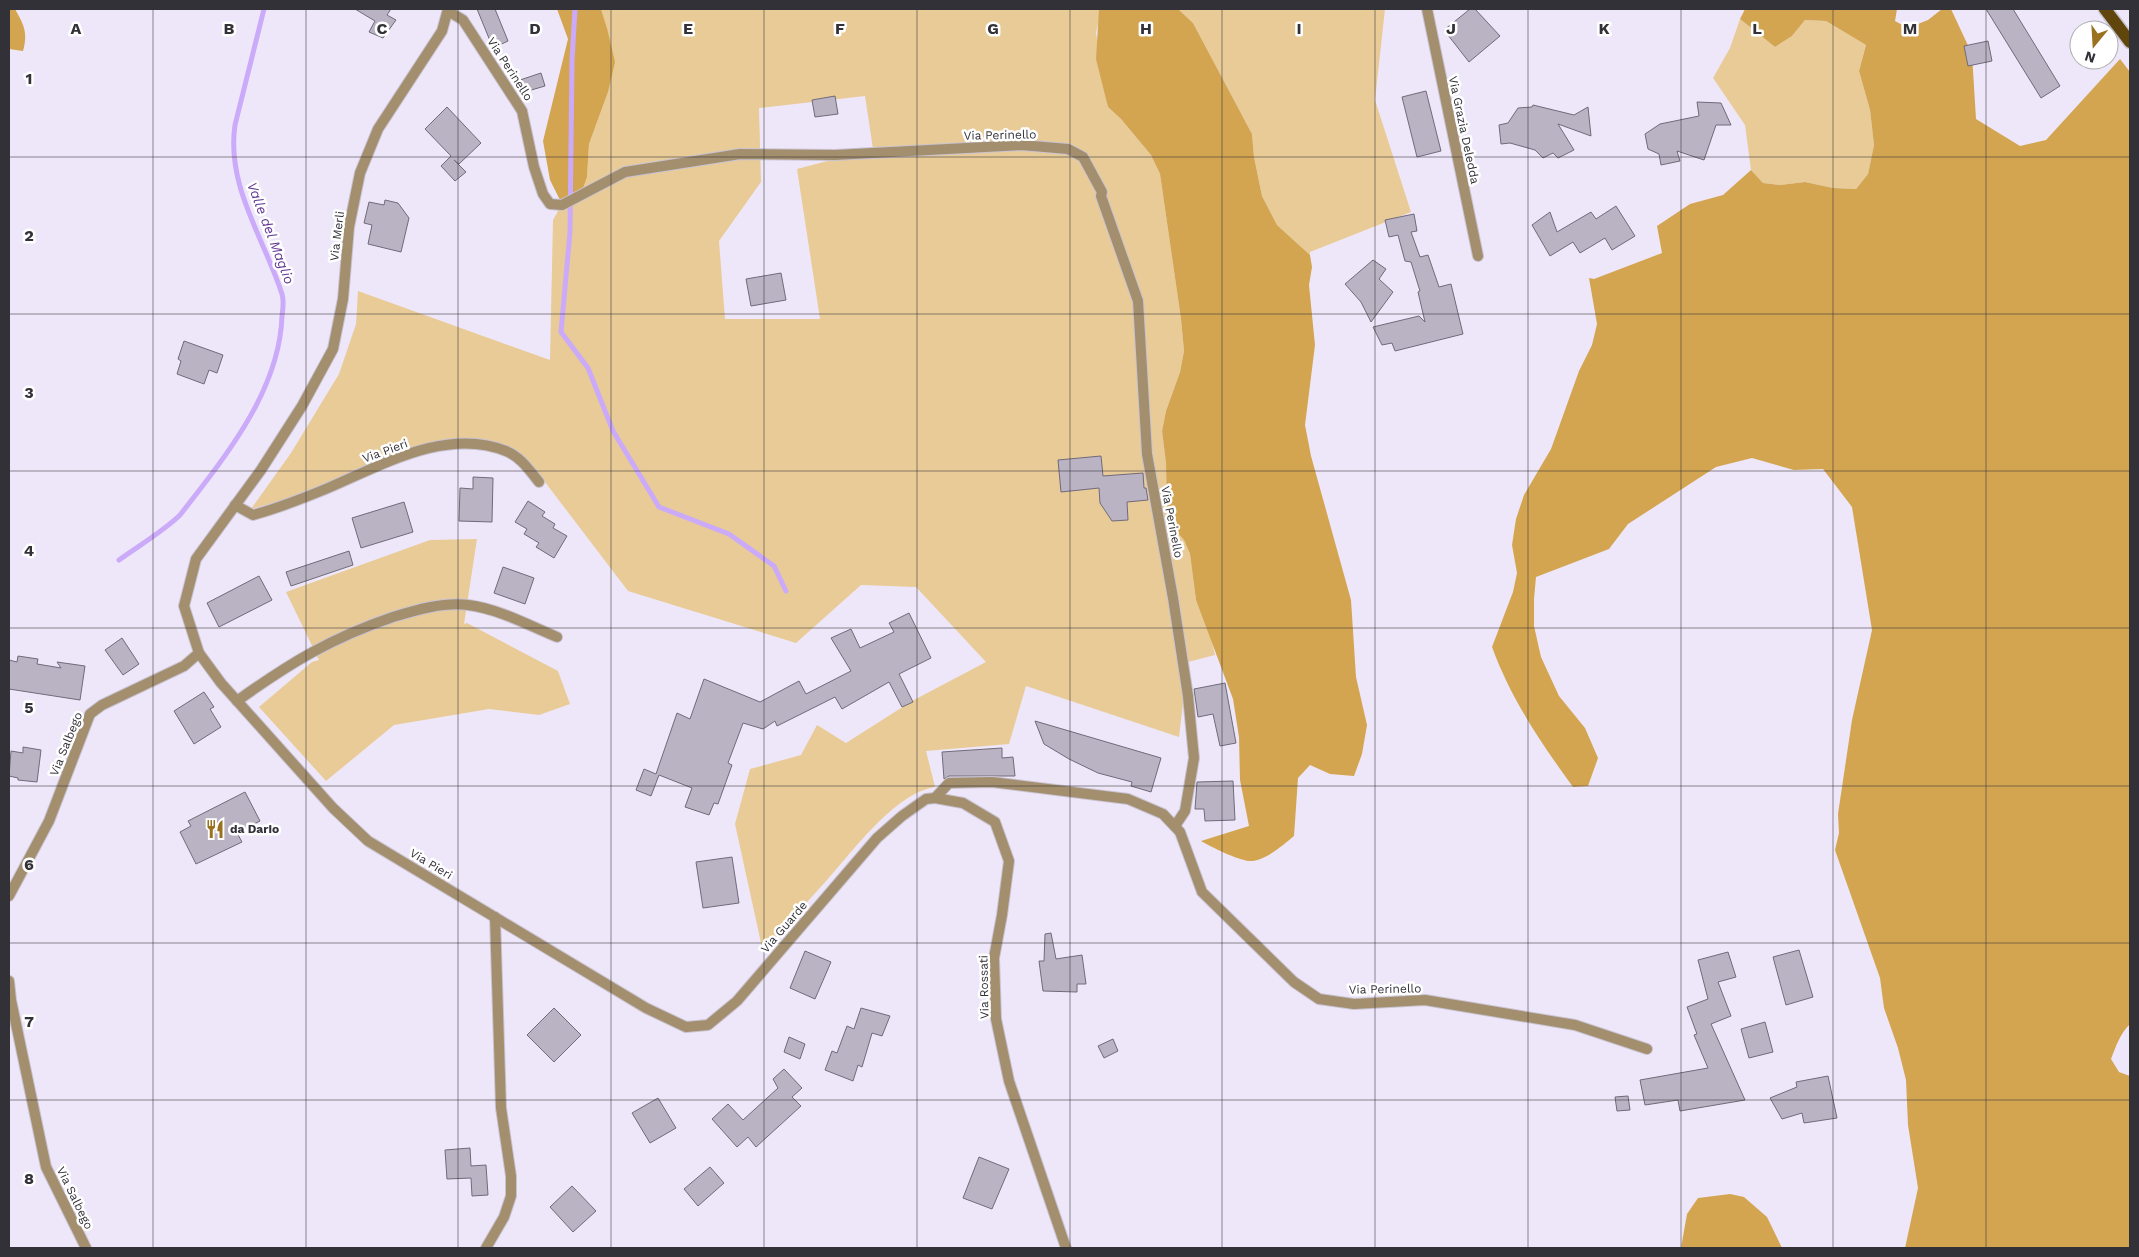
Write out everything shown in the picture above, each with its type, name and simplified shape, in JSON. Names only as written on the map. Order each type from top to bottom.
[{"type":"main road","points":[[2105,9],[2130,42]]},
{"type":"street","name":"Via Grazia Deledda","points":[[1426,9],[1478,256]]},
{"type":"street","name":"Via Perinello","points":[[448,10],[463,20],[522,111],[534,167],[543,194],[550,204],[562,205],[625,172],[740,154],[834,155],[1021,145],[1068,149],[1083,157],[1102,192],[1101,196],[1138,301],[1147,454],[1173,598],[1188,696],[1194,758],[1185,811],[1174,826]]},
{"type":"street","name":"Via Merli","points":[[261,470],[302,406],[333,349],[344,299],[349,227],[360,173],[378,129],[442,31],[448,10]]},
{"type":"street","name":"Via Pieri","points":[[235,506],[253,515],[316,492],[390,461],[434,447],[465,443],[484,444],[508,452],[522,462],[540,482]]},
{"type":"street","name":"Via Pieri","points":[[261,470],[196,559],[184,606],[199,653],[237,701],[333,808],[368,841],[646,1008]]},
{"type":"street","points":[[237,701],[285,667],[322,646],[381,621],[433,607],[466,605],[493,611],[557,637]]},
{"type":"street","name":"Via Salbego","points":[[9,896],[49,821],[90,714],[102,705],[184,666],[199,653]]},
{"type":"street","name":"Via Perinello","points":[[930,799],[949,783],[992,782],[1128,799],[1163,814],[1180,832],[1202,892],[1294,982],[1318,999],[1354,1004],[1425,1000],[1575,1025],[1647,1049]]},
{"type":"street","name":"Via Guarde","points":[[646,1008],[686,1027],[708,1025],[737,1001],[877,838],[914,807],[930,799]]},
{"type":"street","name":"Via Rossati","points":[[930,799],[963,803],[994,822],[1009,861],[994,958],[996,1019],[1009,1081],[1066,1248]]},
{"type":"street","points":[[486,1248],[504,1218],[511,1196],[512,1176],[501,1108],[495,918]]},
{"type":"street","name":"Via Salbego","points":[[9,981],[11,1000],[46,1167],[86,1248]]},
{"type":"shaded area","points":[[9,9],[15,9],[23,25],[25,39],[23,51],[9,49]]},
{"type":"shaded area","points":[[557,9],[601,9],[615,62],[608,92],[589,144],[587,177],[580,196],[562,204],[550,180],[543,141],[568,39]]},
{"type":"shaded area","points":[[601,9],[1099,9],[1100,15],[1096,33],[1108,107],[1121,119],[1151,155],[1160,174],[1184,351],[1180,372],[1166,411],[1162,431],[1166,463],[1167,521],[1184,540],[1190,554],[1196,600],[1210,634],[1215,655],[1188,662],[1179,737],[1026,686],[1009,744],[926,751],[935,787],[905,800],[890,811],[862,839],[763,952],[735,824],[750,769],[801,755],[817,725],[846,743],[912,701],[986,662],[916,587],[861,585],[796,643],[628,591],[532,465],[459,442],[338,485],[251,509],[291,453],[339,374],[356,324],[358,291],[550,360],[553,220],[562,204],[587,177],[589,144],[608,92],[607,28]],"holes":[[[865,96],[873,149],[797,169],[820,319],[725,319],[719,241],[761,182],[759,108]]]},
{"type":"shaded area","points":[[1099,9],[1178,9],[1193,23],[1252,134],[1254,157],[1262,196],[1277,225],[1310,255],[1312,267],[1309,285],[1315,345],[1305,425],[1311,456],[1351,600],[1356,677],[1367,725],[1362,754],[1354,776],[1330,774],[1310,765],[1298,778],[1294,836],[1273,852],[1255,861],[1238,858],[1201,841],[1249,826],[1240,780],[1239,737],[1233,699],[1196,600],[1190,554],[1184,540],[1167,521],[1166,463],[1162,431],[1166,411],[1180,372],[1184,351],[1181,319],[1160,174],[1151,155],[1121,119],[1108,107],[1096,59]]},
{"type":"shaded area","points":[[1178,9],[1385,9],[1375,100],[1411,212],[1310,252],[1310,255],[1277,225],[1262,196],[1254,157],[1252,134],[1193,23]]},
{"type":"shaded area","points":[[1745,9],[1897,9],[1895,21],[1908,28],[1928,20],[1942,9],[1951,9],[1972,54],[1976,119],[2020,146],[2046,140],[2110,70],[2119,70],[2120,59],[2130,72],[2130,1024],[2121,1036],[2111,1059],[2119,1072],[2130,1076],[2130,1248],[1905,1248],[1918,1188],[1908,1125],[1906,1080],[1898,1048],[1884,1008],[1880,978],[1835,850],[1839,833],[1838,814],[1852,720],[1872,630],[1852,507],[1823,469],[1794,470],[1752,458],[1716,467],[1628,524],[1609,549],[1536,577],[1534,626],[1541,657],[1559,696],[1585,728],[1598,758],[1588,786],[1573,787],[1550,754],[1508,685],[1492,647],[1513,592],[1517,573],[1512,545],[1516,519],[1524,495],[1551,449],[1579,371],[1592,345],[1597,324],[1589,278],[1594,279],[1662,253],[1657,226],[1690,204],[1723,195],[1751,170],[1763,183],[1780,185],[1805,182],[1833,188],[1856,189],[1868,174],[1874,145],[1870,110],[1859,71],[1866,45],[1826,21],[1805,20],[1792,36],[1775,47],[1740,19]]},
{"type":"shaded area","points":[[1740,19],[1775,47],[1792,36],[1805,20],[1826,21],[1866,45],[1859,71],[1870,110],[1874,145],[1868,174],[1856,189],[1833,188],[1805,182],[1780,185],[1763,183],[1751,170],[1745,125],[1713,78],[1730,48]]},
{"type":"shaded area","points":[[477,539],[464,624],[467,623],[558,671],[570,704],[539,715],[489,709],[394,725],[326,781],[259,707],[312,662],[319,660],[286,592],[430,540]]},
{"type":"shaded area","points":[[1730,1194],[1744,1197],[1767,1217],[1782,1248],[1681,1248],[1687,1214],[1698,1198]]},
{"type":"building","points":[[355,9],[391,9],[387,15],[396,20],[383,38],[369,32],[375,21]]},
{"type":"building","points":[[477,9],[495,9],[508,41],[493,48]]},
{"type":"building","points":[[1470,9],[1475,9],[1500,36],[1469,62],[1444,30]]},
{"type":"building","points":[[1986,9],[2013,9],[2060,86],[2041,98]]},
{"type":"building","points":[[1988,41],[1992,61],[1968,66],[1964,46]]},
{"type":"building","points":[[541,73],[545,86],[521,93],[517,81]]},
{"type":"building","points":[[1426,91],[1441,151],[1417,157],[1402,97]]},
{"type":"building","points":[[835,96],[838,114],[815,117],[812,100]]},
{"type":"building","points":[[1697,102],[1721,103],[1731,125],[1716,125],[1704,160],[1677,151],[1680,161],[1661,165],[1659,154],[1648,149],[1645,134],[1660,124],[1699,116]]},
{"type":"building","points":[[1533,105],[1574,115],[1588,107],[1591,136],[1558,124],[1574,150],[1558,158],[1553,153],[1543,158],[1535,150],[1510,143],[1501,144],[1499,125],[1508,123],[1518,108],[1532,107]]},
{"type":"building","points":[[447,107],[481,143],[459,164],[454,160],[466,172],[455,181],[441,166],[451,156],[425,129]]},
{"type":"building","points":[[385,200],[398,203],[409,218],[401,252],[368,244],[372,225],[364,223],[369,202],[384,205]]},
{"type":"building","points":[[1616,206],[1635,236],[1612,250],[1605,238],[1580,253],[1573,242],[1550,256],[1532,225],[1550,212],[1557,232],[1591,212],[1596,219]]},
{"type":"building","points":[[1414,214],[1417,231],[1411,232],[1420,257],[1428,255],[1439,287],[1451,284],[1463,334],[1395,351],[1392,343],[1382,345],[1373,327],[1419,316],[1425,322],[1418,292],[1420,291],[1411,262],[1405,261],[1398,235],[1389,237],[1385,220]]},
{"type":"building","points":[[1373,260],[1386,269],[1379,279],[1393,292],[1371,322],[1361,302],[1345,284]]},
{"type":"building","points":[[781,273],[786,300],[751,306],[746,279]]},
{"type":"building","points":[[184,341],[223,355],[217,373],[209,370],[204,384],[177,374],[181,361],[178,359]]},
{"type":"building","points":[[1101,456],[1103,476],[1143,473],[1144,488],[1146,488],[1148,500],[1127,502],[1128,520],[1112,521],[1100,503],[1099,488],[1061,492],[1058,460]]},
{"type":"building","points":[[473,477],[493,478],[492,522],[459,521],[460,488],[473,489]]},
{"type":"building","points":[[528,501],[545,512],[542,516],[555,524],[553,528],[567,536],[554,558],[536,547],[539,543],[524,534],[527,529],[515,522]]},
{"type":"building","points":[[404,502],[413,532],[361,548],[352,518]]},
{"type":"building","points":[[349,551],[353,565],[291,586],[286,572]]},
{"type":"building","points":[[503,567],[534,578],[525,604],[494,593]]},
{"type":"building","points":[[259,576],[272,600],[219,627],[207,603]]},
{"type":"building","points":[[909,613],[931,658],[899,674],[913,702],[902,707],[889,682],[842,709],[835,697],[777,726],[775,721],[763,729],[743,723],[728,763],[732,765],[718,804],[714,803],[709,815],[685,807],[692,788],[659,775],[651,796],[636,790],[644,769],[656,774],[677,713],[690,719],[704,679],[760,702],[799,681],[806,694],[851,671],[831,638],[851,629],[860,648],[894,632],[889,623]]},
{"type":"building","points":[[122,638],[139,664],[123,675],[105,650]]},
{"type":"building","points":[[18,656],[38,659],[37,664],[61,668],[57,662],[85,666],[80,700],[9,689],[9,660],[17,662]]},
{"type":"building","points":[[1225,683],[1236,743],[1220,746],[1213,714],[1198,717],[1194,689]]},
{"type":"building","points":[[204,692],[214,707],[210,709],[221,727],[194,744],[174,711]]},
{"type":"building","points":[[1035,721],[1161,758],[1151,792],[1131,786],[1132,782],[1098,773],[1044,744]]},
{"type":"building","points":[[23,747],[41,750],[37,782],[18,780],[18,778],[9,776],[11,751],[23,753]]},
{"type":"building","points":[[1002,748],[1002,758],[1013,757],[1015,776],[949,776],[944,779],[942,752]]},
{"type":"building","points":[[1233,781],[1235,820],[1205,821],[1204,809],[1195,809],[1197,782]]},
{"type":"building","name":"da Dario","points":[[245,792],[260,821],[237,833],[242,842],[196,864],[180,832],[191,826],[188,821]]},
{"type":"building","points":[[732,857],[739,903],[703,908],[696,862]]},
{"type":"building","points":[[1051,933],[1056,959],[1082,955],[1086,984],[1077,984],[1077,992],[1043,991],[1039,961],[1044,961],[1045,934]]},
{"type":"building","points":[[1799,950],[1813,997],[1786,1005],[1773,957]]},
{"type":"building","points":[[805,951],[831,962],[815,999],[790,988]]},
{"type":"building","points":[[1728,952],[1736,977],[1718,982],[1731,1016],[1711,1024],[1745,1100],[1680,1111],[1678,1100],[1645,1105],[1640,1080],[1708,1068],[1694,1035],[1697,1034],[1687,1007],[1708,999],[1698,960]]},
{"type":"building","points":[[554,1008],[581,1035],[554,1062],[527,1035]]},
{"type":"building","points":[[861,1008],[890,1016],[882,1036],[872,1033],[862,1067],[858,1065],[853,1081],[825,1070],[832,1051],[837,1053],[847,1026],[854,1029]]},
{"type":"building","points":[[1765,1022],[1773,1052],[1749,1058],[1741,1029]]},
{"type":"building","points":[[789,1037],[805,1044],[800,1059],[784,1052]]},
{"type":"building","points":[[1113,1039],[1118,1051],[1104,1058],[1098,1046]]},
{"type":"building","points":[[784,1069],[802,1088],[792,1097],[801,1106],[756,1147],[748,1137],[737,1147],[712,1119],[728,1104],[743,1120],[778,1088],[773,1079]]},
{"type":"building","points":[[1828,1076],[1837,1118],[1804,1123],[1802,1113],[1782,1119],[1770,1098],[1797,1087],[1796,1082]]},
{"type":"building","points":[[1628,1096],[1630,1110],[1617,1111],[1615,1097]]},
{"type":"building","points":[[658,1098],[676,1128],[650,1143],[632,1113]]},
{"type":"building","points":[[470,1148],[471,1166],[486,1165],[488,1195],[472,1196],[471,1178],[447,1179],[445,1150]]},
{"type":"building","points":[[979,1157],[1009,1169],[992,1209],[963,1198]]},
{"type":"building","points":[[710,1167],[724,1183],[698,1206],[684,1189]]},
{"type":"building","points":[[572,1186],[596,1211],[573,1232],[550,1207]]},
{"type":"waterway","name":"Valle del Maglio","points":[[119,560],[180,515],[243,429],[266,386],[274,363],[280,340],[283,296],[241,191],[234,147],[235,125],[264,9]]},
{"type":"waterway","points":[[575,9],[572,60],[570,232],[561,332],[588,368],[613,431],[659,507],[729,534],[774,566],[786,591]]},
{"type":"place","name":"da Dario","points":[[215,829]]}]
